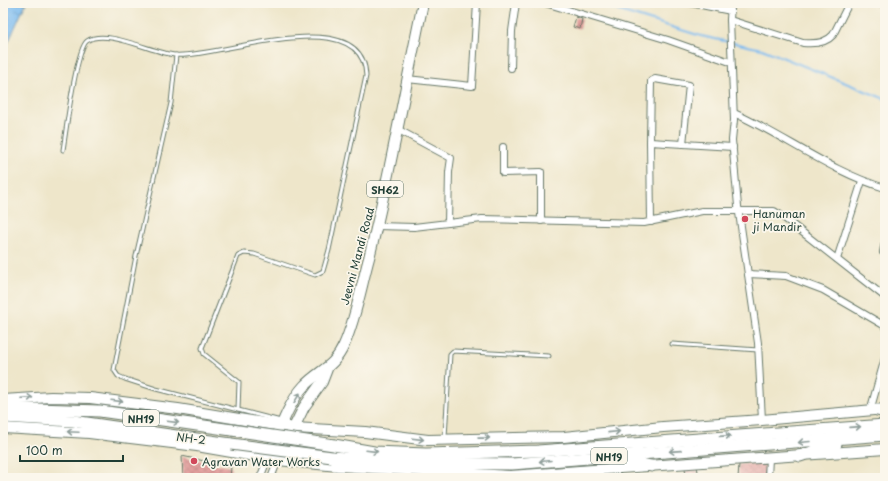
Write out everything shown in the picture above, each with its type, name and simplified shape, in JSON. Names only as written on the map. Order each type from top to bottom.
[{"type":"highway","name":"NH19","points":[[3,408],[50,414]]},
{"type":"highway","name":"NH19","points":[[3,417],[100,411],[374,452],[484,453],[538,451],[885,425]]},
{"type":"highway","name":"NH-2","points":[[50,414],[73,421],[332,457],[416,462],[512,464],[603,456]]},
{"type":"highway","name":"NH19","points":[[603,456],[885,435]]},
{"type":"highway","points":[[800,456],[865,436]]},
{"type":"highway","points":[[603,456],[651,466]]},
{"type":"main road","name":"Jeevni Mandi Road","points":[[273,459],[283,424],[304,386],[327,369],[337,358],[344,345],[353,318],[377,226],[423,3]]},
{"type":"main road","name":"Jeevni Mandi Road","points":[[273,459],[294,428],[304,407],[322,382],[327,369]]},
{"type":"main road","points":[[3,400],[51,397],[90,398],[283,424],[294,428],[365,432],[428,440],[564,437],[663,426],[762,420],[879,410]]},
{"type":"main road","points":[[238,453],[245,419]]},
{"type":"main road","points":[[3,428],[89,432],[273,459],[510,477],[885,449]]},
{"type":"main road","points":[[315,463],[322,429]]},
{"type":"street","points":[[407,78],[472,86],[477,3]]},
{"type":"street","points":[[511,68],[512,31],[516,3]]},
{"type":"street","points":[[545,3],[668,40],[730,62]]},
{"type":"street","points":[[691,3],[731,11]]},
{"type":"street","points":[[732,3],[730,20],[730,62],[734,112],[733,147],[738,210],[758,350],[762,420]]},
{"type":"street","points":[[730,20],[803,43],[810,43],[830,39],[849,3]]},
{"type":"street","points":[[880,3],[885,4]]},
{"type":"street","points":[[651,222],[650,142],[652,81],[655,79],[689,85],[683,144]]},
{"type":"street","points":[[734,112],[769,129],[862,181],[885,188]]},
{"type":"street","points":[[397,129],[451,158],[449,172],[448,223]]},
{"type":"street","points":[[650,142],[733,147]]},
{"type":"street","points":[[503,147],[503,173],[541,172],[541,221]]},
{"type":"street","points":[[837,259],[862,181]]},
{"type":"street","points":[[377,226],[414,227],[482,219],[644,223],[702,211],[738,210],[777,212],[885,298]]},
{"type":"street","points":[[883,252],[885,242]]},
{"type":"street","points":[[748,274],[786,276],[823,290],[885,326]]},
{"type":"street","points":[[879,410],[885,358]]},
{"type":"street","points":[[768,478],[769,458]]},
{"type":"street","points":[[260,478],[273,459]]},
{"type":"street","points":[[271,478],[273,459]]},
{"type":"lane","points":[[63,150],[74,83],[86,42],[91,39],[115,39],[176,55],[291,38],[325,38],[342,40],[359,52],[366,70],[350,159],[323,271],[315,275],[254,254],[244,253],[238,256],[202,348],[204,354],[239,382],[238,410]]},
{"type":"lane","points":[[176,55],[171,103],[136,256],[114,370],[118,376],[156,389],[238,410],[283,424]]},
{"type":"lane","points":[[672,344],[758,350]]},
{"type":"lane","points":[[445,439],[450,354],[452,351],[549,356]]},
{"type":"water","points":[[3,3],[26,3],[3,54]]},
{"type":"building","points":[[576,17],[582,19],[580,29],[573,27]]},
{"type":"building","name":"Agravan Water Works","points":[[182,456],[231,467],[230,478],[183,478]]},
{"type":"building","points":[[766,463],[764,478],[738,478],[739,464]]},
{"type":"building","points":[[697,466],[699,478],[686,478],[685,467]]},
{"type":"waterway","points":[[594,3],[701,36],[762,49],[885,99]]},
{"type":"place","name":"Hanuman ji Mandir","points":[[745,219]]},
{"type":"place","name":"Agravan Water Works","points":[[194,461]]}]
